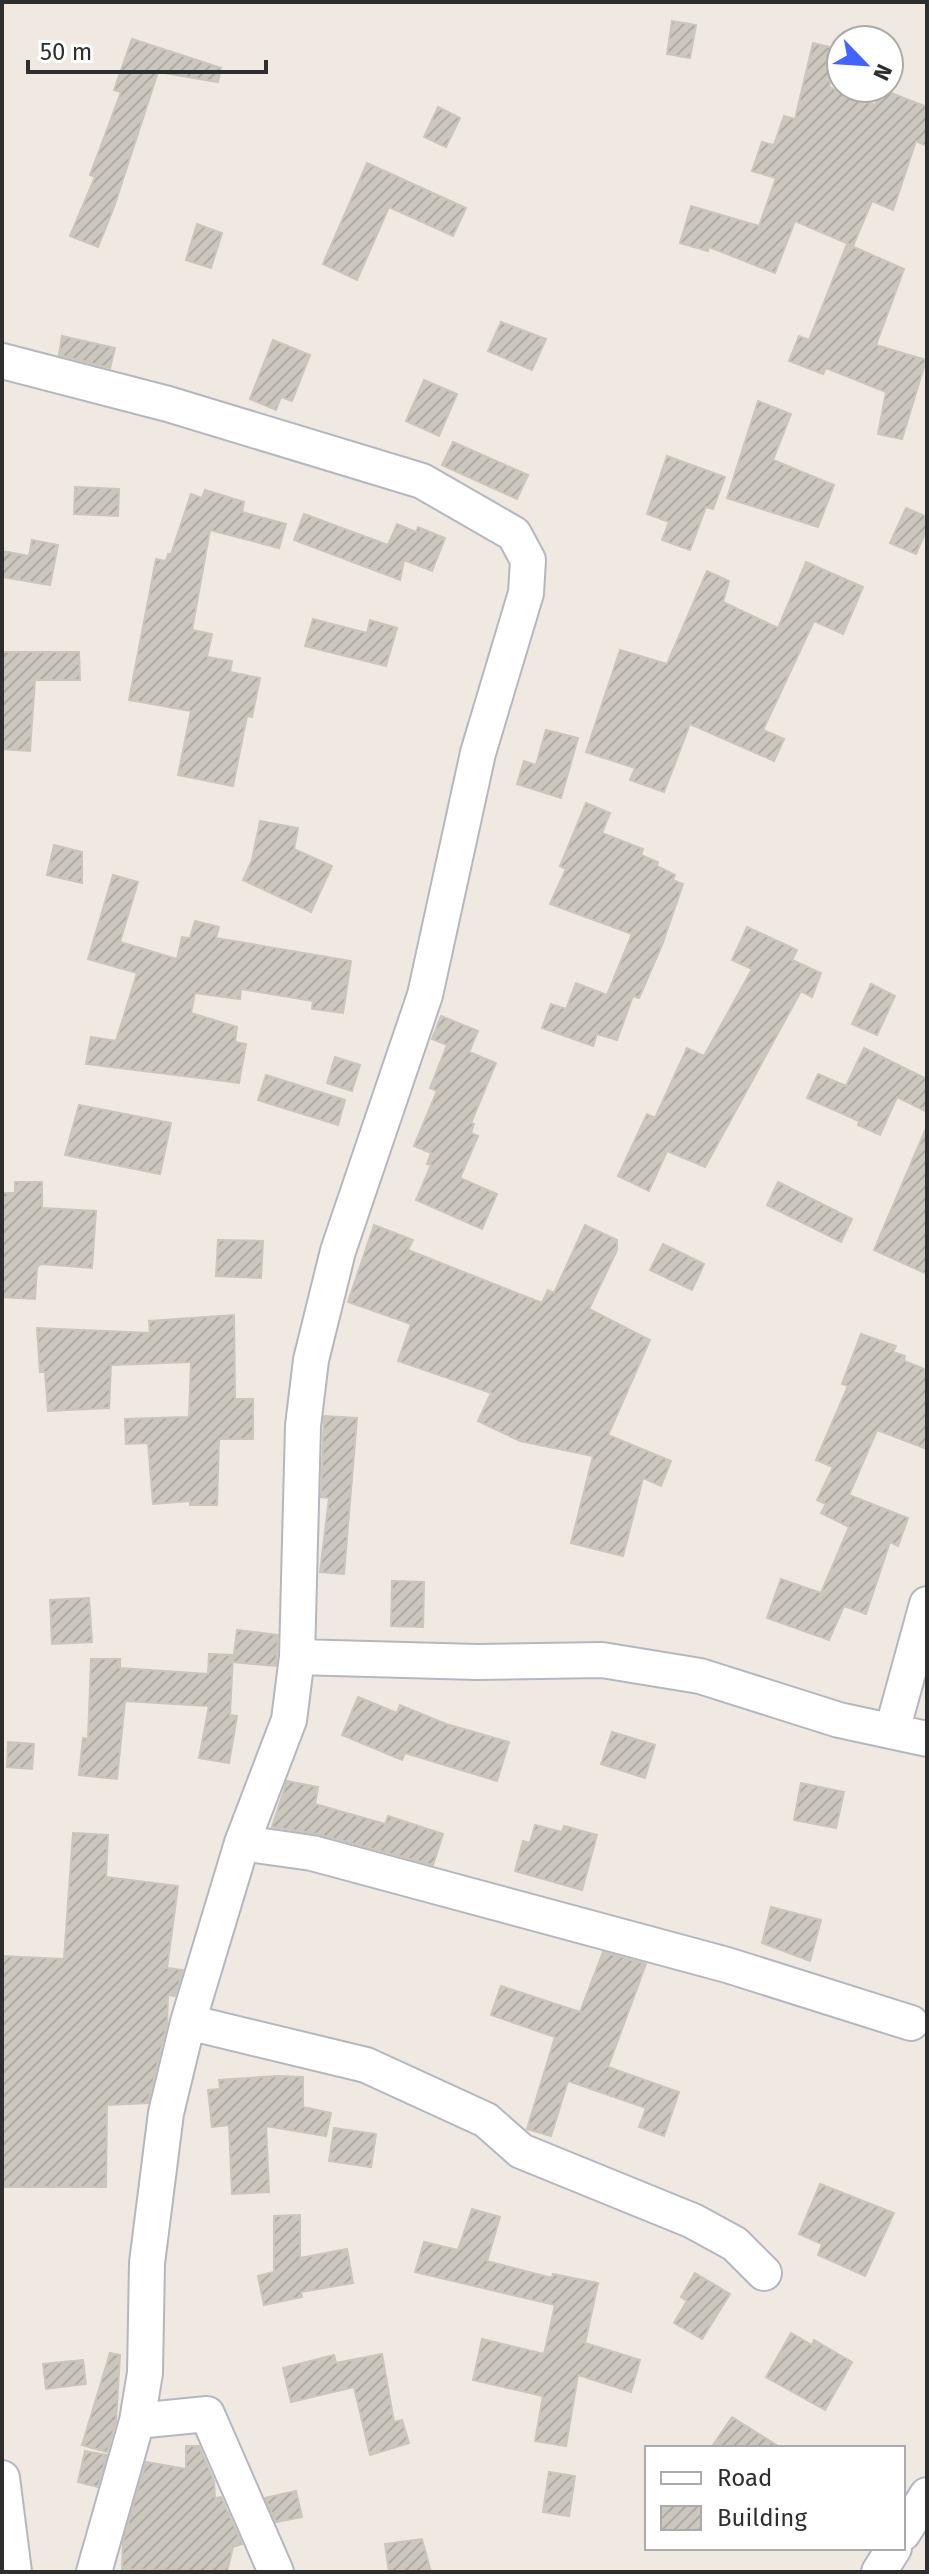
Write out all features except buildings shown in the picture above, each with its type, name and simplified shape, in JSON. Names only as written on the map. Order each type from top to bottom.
[{"type":"street","points":[[2,361],[168,404],[422,481],[514,534],[528,560],[526,593],[478,753],[425,995],[338,1251],[311,1360],[303,1426],[297,1657],[289,1720],[242,1843],[188,2022],[166,2113],[147,2263],[145,2373],[137,2421],[94,2572]]},
{"type":"street","points":[[892,1731],[927,1604]]},
{"type":"street","points":[[297,1657],[477,1662],[602,1660],[700,1676],[839,1720],[927,1739]]},
{"type":"street","points":[[242,1843],[327,1857],[727,1965],[911,2023]]},
{"type":"street","points":[[188,2022],[366,2065],[486,2120],[521,2151],[693,2221],[735,2244],[764,2273]]},
{"type":"street","points":[[137,2421],[207,2414],[276,2572]]},
{"type":"street","points":[[2,2478],[14,2572]]},
{"type":"street","points":[[905,2530],[927,2495]]},
{"type":"street","points":[[879,2572],[893,2550]]}]
